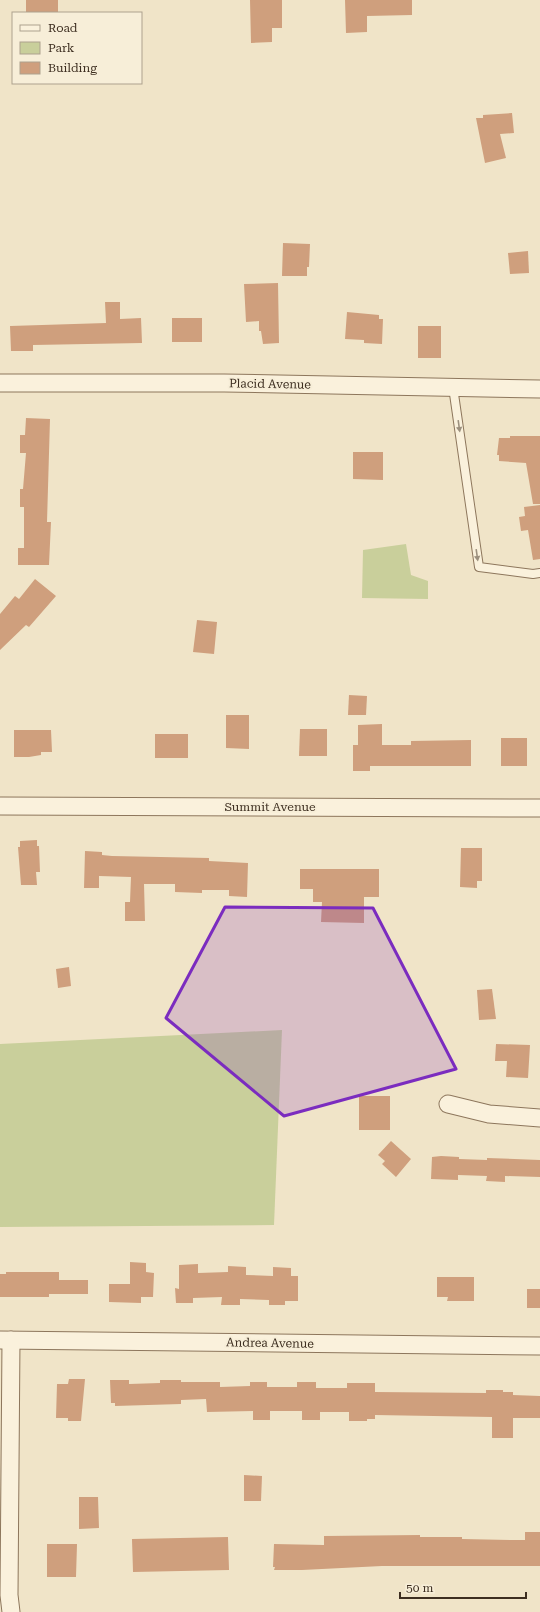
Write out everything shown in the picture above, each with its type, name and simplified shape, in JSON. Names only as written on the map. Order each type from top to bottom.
[{"type":"street","name":"Placid Avenue","points":[[0,383],[224,383],[540,389]]},
{"type":"street","name":"Summit Avenue","points":[[0,806],[540,808]]},
{"type":"street","points":[[448,1104],[489,1114],[540,1118]]},
{"type":"street","points":[[6,1340],[9,1580],[11,1612]]},
{"type":"street","name":"Andrea Avenue","points":[[6,1340],[540,1346]]},
{"type":"lane","points":[[453,387],[479,567],[533,574],[540,573]]},
{"type":"highlighted area","points":[[225,907],[373,908],[456,1069],[284,1116],[166,1018]]},
{"type":"green space","points":[[406,544],[411,575],[428,581],[428,599],[362,598],[363,550]]},
{"type":"green space","points":[[282,1030],[274,1225],[0,1227],[0,1044]]},
{"type":"building","points":[[26,0],[58,0],[58,12],[26,12]]},
{"type":"building","points":[[250,0],[282,0],[282,28],[272,28],[272,42],[251,43]]},
{"type":"building","points":[[345,0],[412,0],[412,15],[367,16],[367,32],[346,33]]},
{"type":"building","points":[[512,113],[514,133],[500,134],[506,158],[485,163],[476,118],[483,118],[483,115]]},
{"type":"building","points":[[283,243],[310,244],[307,276],[282,276]]},
{"type":"building","points":[[528,251],[529,273],[510,274],[508,253]]},
{"type":"building","points":[[278,283],[279,343],[263,344],[261,331],[259,331],[259,321],[246,322],[244,284]]},
{"type":"building","points":[[105,302],[120,302],[120,319],[141,318],[142,343],[33,345],[33,351],[11,351],[10,326],[106,323]]},
{"type":"building","points":[[347,312],[379,315],[379,319],[383,319],[382,344],[364,343],[364,340],[345,339]]},
{"type":"building","points":[[172,318],[202,318],[202,342],[172,342]]},
{"type":"building","points":[[418,326],[441,326],[441,358],[418,358]]},
{"type":"building","points":[[26,418],[50,419],[47,522],[51,522],[49,565],[18,565],[18,548],[24,548],[24,507],[20,507],[20,489],[23,489],[26,453],[20,453],[20,435],[25,435]]},
{"type":"building","points":[[510,436],[540,436],[540,504],[533,504],[526,463],[499,461],[499,455],[497,455],[499,438],[510,438]]},
{"type":"building","points":[[353,452],[383,452],[383,480],[353,479]]},
{"type":"building","points":[[540,505],[540,559],[533,560],[528,530],[521,531],[519,517],[525,516],[524,507]]},
{"type":"building","points":[[35,579],[56,596],[29,627],[26,625],[0,650],[0,614],[15,596],[19,599]]},
{"type":"building","points":[[197,620],[217,622],[214,654],[193,652]]},
{"type":"building","points":[[349,695],[367,696],[366,715],[348,715]]},
{"type":"building","points":[[226,715],[249,715],[249,749],[226,748]]},
{"type":"building","points":[[382,724],[382,745],[411,745],[411,741],[471,740],[471,766],[370,766],[370,771],[353,771],[353,745],[358,745],[358,725]]},
{"type":"building","points":[[300,729],[327,729],[327,756],[299,756]]},
{"type":"building","points":[[14,730],[51,730],[52,752],[41,752],[41,755],[29,757],[14,757]]},
{"type":"building","points":[[155,734],[188,734],[188,758],[155,758]]},
{"type":"building","points":[[501,738],[527,738],[527,766],[501,766]]},
{"type":"building","points":[[37,840],[37,846],[39,846],[40,872],[36,872],[37,885],[21,885],[18,847],[20,847],[20,841]]},
{"type":"building","points":[[461,848],[482,848],[482,881],[477,881],[477,888],[460,887]]},
{"type":"building","points":[[85,851],[102,852],[102,855],[112,856],[209,858],[209,861],[248,863],[247,897],[229,896],[229,890],[202,890],[202,893],[175,892],[175,884],[144,884],[145,921],[125,921],[125,902],[130,902],[131,877],[99,876],[99,888],[84,888]]},
{"type":"building","points":[[300,869],[379,869],[379,897],[364,897],[364,923],[321,922],[322,902],[313,902],[313,889],[300,889]]},
{"type":"building","points":[[69,967],[71,986],[58,988],[56,969]]},
{"type":"building","points":[[492,989],[496,1019],[479,1020],[477,990]]},
{"type":"building","points":[[496,1044],[530,1045],[528,1078],[506,1077],[507,1061],[495,1061]]},
{"type":"building","points":[[359,1096],[390,1096],[390,1130],[359,1130]]},
{"type":"building","points":[[391,1141],[411,1159],[396,1177],[382,1164],[385,1161],[378,1155]]},
{"type":"building","points":[[432,1157],[459,1157],[459,1159],[487,1160],[487,1158],[540,1160],[540,1177],[505,1176],[505,1182],[486,1181],[487,1176],[458,1175],[458,1180],[431,1179]]},
{"type":"building","points":[[130,1262],[146,1263],[146,1272],[154,1273],[153,1297],[141,1297],[141,1303],[109,1302],[109,1284],[130,1284]]},
{"type":"building","points":[[198,1264],[198,1273],[228,1272],[228,1266],[246,1267],[246,1275],[273,1276],[273,1267],[291,1268],[291,1276],[298,1276],[298,1301],[285,1301],[285,1305],[269,1305],[269,1300],[240,1299],[240,1305],[221,1305],[222,1297],[193,1298],[193,1303],[176,1303],[175,1288],[179,1289],[179,1265]]},
{"type":"building","points":[[6,1272],[59,1272],[59,1280],[88,1280],[88,1294],[49,1294],[49,1297],[0,1297],[0,1274],[6,1274]]},
{"type":"building","points":[[437,1277],[474,1277],[474,1301],[447,1301],[448,1297],[437,1297]]},
{"type":"building","points":[[527,1289],[540,1289],[540,1308],[527,1308]]},
{"type":"building","points":[[69,1379],[85,1379],[81,1421],[68,1421],[68,1418],[56,1418],[57,1384],[68,1384]]},
{"type":"building","points":[[110,1380],[129,1380],[129,1384],[160,1383],[160,1380],[181,1380],[181,1382],[220,1382],[220,1387],[250,1386],[250,1382],[267,1382],[267,1387],[297,1387],[297,1382],[316,1382],[316,1388],[347,1388],[347,1383],[375,1383],[375,1392],[486,1393],[486,1390],[503,1390],[503,1392],[513,1392],[513,1395],[540,1396],[540,1418],[513,1418],[513,1438],[492,1438],[492,1417],[375,1415],[375,1419],[367,1419],[367,1421],[349,1421],[349,1412],[320,1412],[320,1420],[302,1420],[302,1411],[270,1411],[270,1420],[253,1420],[253,1411],[207,1412],[206,1399],[181,1400],[181,1404],[115,1406],[115,1403],[111,1403]]},
{"type":"building","points":[[244,1475],[262,1476],[261,1501],[244,1501]]},
{"type":"building","points":[[79,1497],[98,1497],[99,1528],[79,1529]]},
{"type":"building","points":[[525,1532],[540,1532],[540,1566],[382,1566],[302,1570],[274,1570],[275,1567],[273,1567],[274,1544],[324,1545],[324,1536],[420,1535],[420,1537],[462,1537],[462,1539],[525,1540]]},
{"type":"building","points":[[228,1537],[229,1570],[133,1572],[132,1539]]},
{"type":"building","points":[[47,1544],[77,1544],[76,1577],[47,1577]]}]
